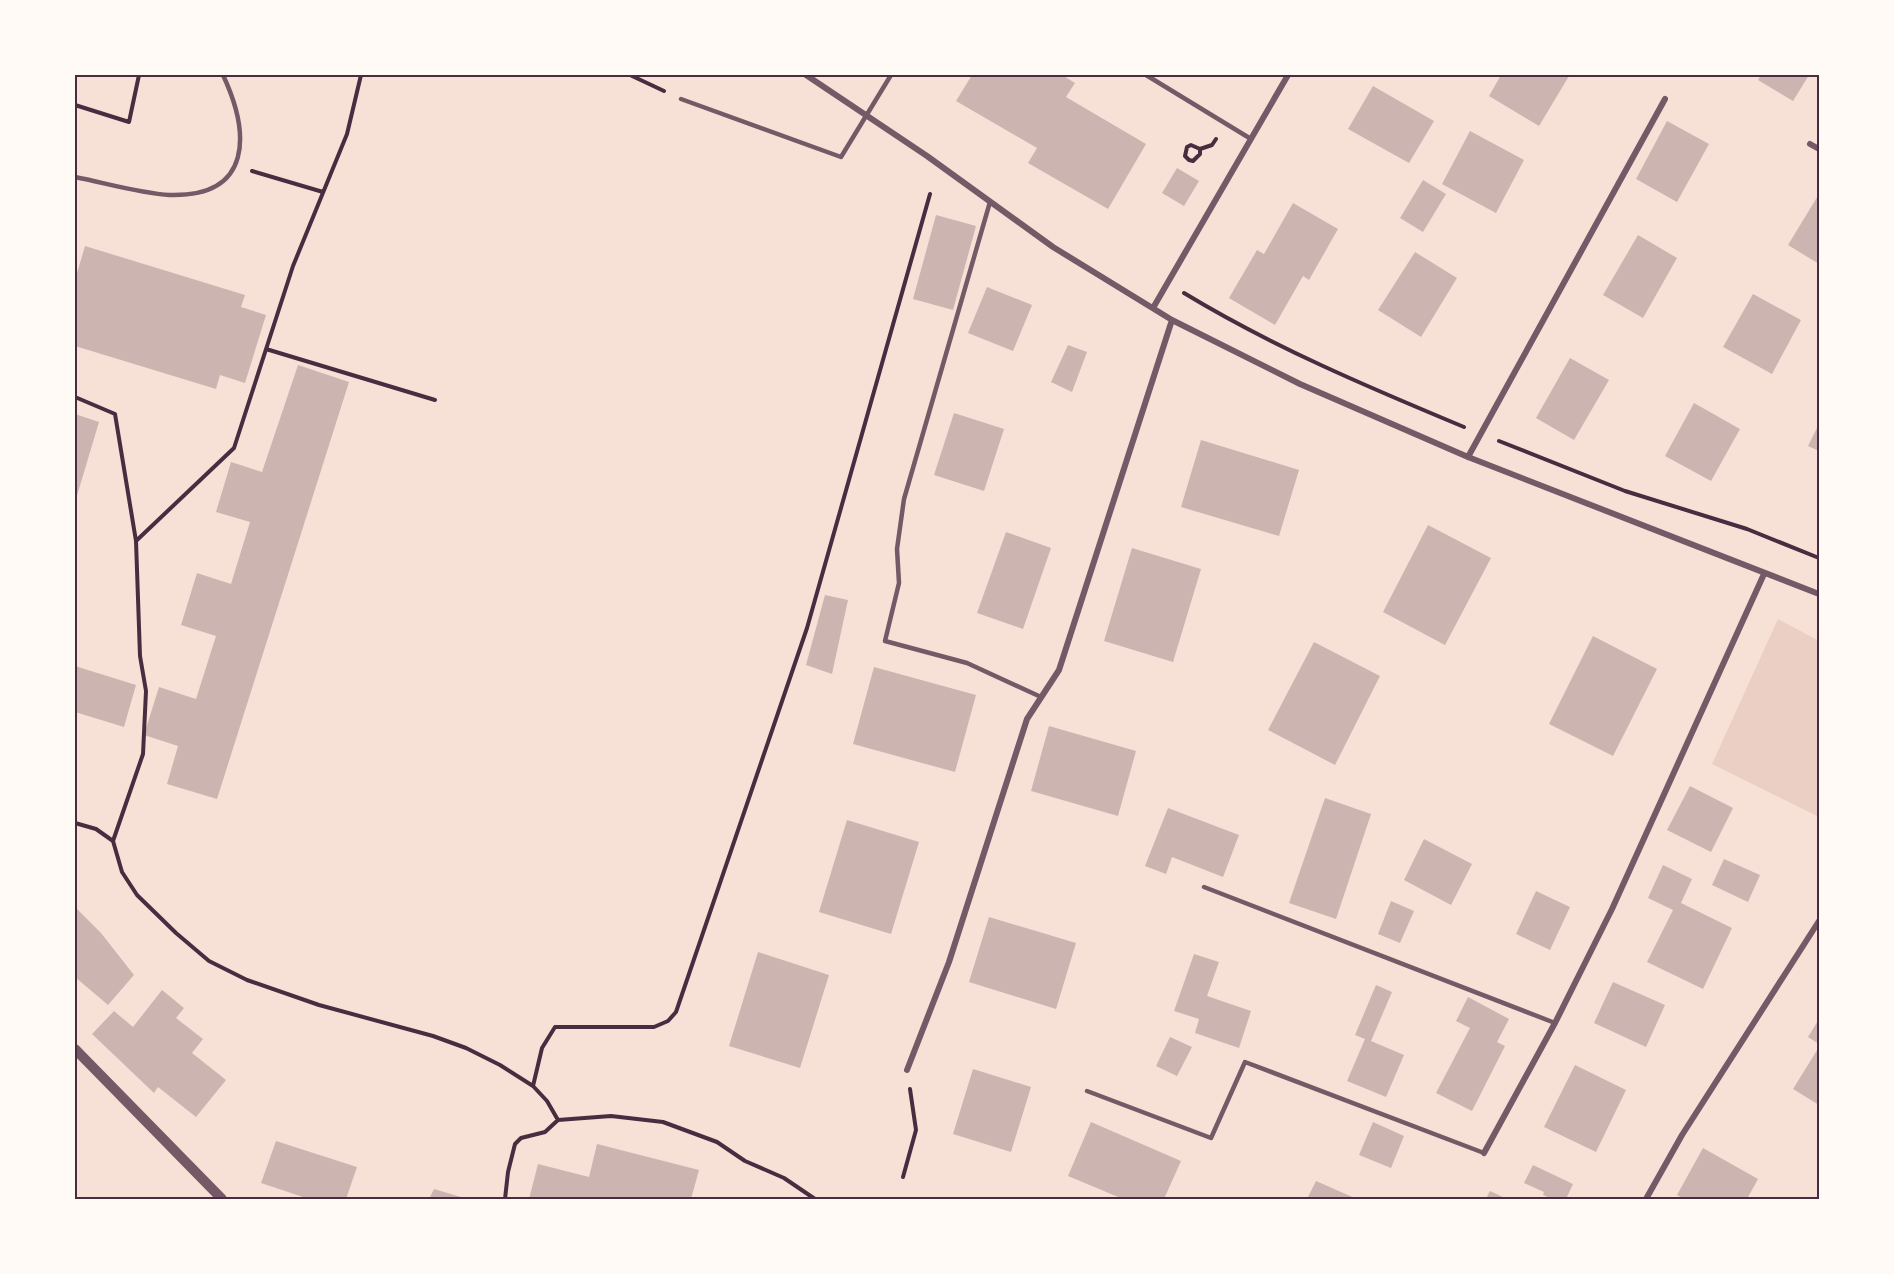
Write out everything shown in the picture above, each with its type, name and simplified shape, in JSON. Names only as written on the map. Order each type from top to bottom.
[{"type":"street","points":[[806,75],[866,114],[1053,247],[1172,320],[1300,384],[1468,457],[1764,574],[1819,593]]},
{"type":"street","points":[[1153,308],[1288,75]]},
{"type":"street","points":[[1468,457],[1665,99]]},
{"type":"street","points":[[1810,144],[1819,149]]},
{"type":"street","points":[[907,1070],[949,963],[1027,719],[1059,670],[1172,320]]},
{"type":"street","points":[[1484,1153],[1555,1023],[1612,909],[1764,574]]},
{"type":"street","points":[[1646,1199],[1682,1135],[1819,921]]},
{"type":"street","points":[[75,1049],[222,1199]]},
{"type":"lane","points":[[75,177],[151,193],[187,194],[218,185],[236,166],[240,152],[240,131],[236,110],[223,75]]},
{"type":"lane","points":[[681,99],[841,157],[891,75]]},
{"type":"lane","points":[[1146,75],[1251,138]]},
{"type":"lane","points":[[990,202],[904,499],[897,549],[899,584],[885,641],[968,663],[1041,697]]},
{"type":"lane","points":[[1204,887],[1555,1023]]},
{"type":"lane","points":[[1087,1091],[1211,1138],[1245,1062],[1484,1153]]},
{"type":"path","points":[[75,105],[129,122],[139,75]]},
{"type":"path","points":[[136,541],[234,448],[293,266],[347,134],[360,75]]},
{"type":"path","points":[[630,75],[681,99]]},
{"type":"path","points":[[1200,149],[1200,154],[1193,161],[1185,156],[1187,147],[1191,145],[1200,149],[1212,145],[1229,125]]},
{"type":"path","points":[[236,166],[323,192]]},
{"type":"path","points":[[533,1086],[543,1048],[555,1027],[563,1025],[654,1027],[668,1021],[676,1012],[807,628],[930,194]]},
{"type":"path","points":[[266,349],[435,400]]},
{"type":"path","points":[[75,397],[115,414],[136,541],[140,656],[146,691],[142,754],[113,842],[122,872],[137,895],[209,961],[248,981],[319,1005],[433,1036],[466,1048],[501,1065],[533,1086],[547,1101],[558,1120]]},
{"type":"path","points":[[75,823],[96,829],[113,842]]},
{"type":"path","points":[[903,1177],[916,1130],[907,1070]]},
{"type":"path","points":[[505,1199],[508,1172],[515,1144],[521,1138],[545,1132],[558,1120],[611,1116],[663,1122],[717,1142],[745,1161],[784,1179],[815,1199]]},
{"type":"shaded area","points":[[1778,619],[1819,641],[1819,817],[1712,764]]},
{"type":"building","points":[[972,75],[1062,75],[1075,83],[1066,97],[1146,144],[1108,209],[1028,163],[1037,148],[956,101]]},
{"type":"building","points":[[1501,75],[1569,76],[1539,126],[1489,96]]},
{"type":"building","points":[[1761,75],[1809,75],[1793,101],[1758,80]]},
{"type":"building","points":[[1373,86],[1434,121],[1409,163],[1348,129]]},
{"type":"building","points":[[1667,121],[1709,144],[1677,202],[1636,179]]},
{"type":"building","points":[[1470,131],[1524,160],[1496,213],[1442,184]]},
{"type":"building","points":[[1177,168],[1199,181],[1184,206],[1162,193]]},
{"type":"building","points":[[1423,180],[1446,194],[1423,232],[1400,218]]},
{"type":"building","points":[[1819,194],[1819,264],[1788,245]]},
{"type":"building","points":[[1293,203],[1338,229],[1309,280],[1303,276],[1275,325],[1229,298],[1257,250],[1264,254]]},
{"type":"building","points":[[936,215],[976,226],[953,310],[913,299]]},
{"type":"building","points":[[1638,235],[1677,258],[1643,318],[1603,295]]},
{"type":"building","points":[[85,246],[245,295],[241,307],[266,315],[245,383],[220,375],[216,389],[75,346],[75,280]]},
{"type":"building","points":[[1415,252],[1457,278],[1421,337],[1378,310]]},
{"type":"building","points":[[987,287],[1032,305],[1013,351],[968,333]]},
{"type":"building","points":[[1753,294],[1801,320],[1772,374],[1723,347]]},
{"type":"building","points":[[1068,345],[1087,352],[1072,392],[1051,382]]},
{"type":"building","points":[[1570,358],[1609,380],[1574,440],[1536,418]]},
{"type":"building","points":[[298,365],[349,382],[217,799],[167,784],[178,746],[144,735],[159,687],[196,699],[216,636],[181,625],[197,573],[231,584],[250,522],[216,512],[231,462],[262,472]]},
{"type":"building","points":[[1694,403],[1740,429],[1711,481],[1665,456]]},
{"type":"building","points":[[954,413],[1004,429],[984,491],[934,475]]},
{"type":"building","points":[[75,414],[99,422],[76,499],[75,499]]},
{"type":"building","points":[[1819,424],[1819,451],[1808,446]]},
{"type":"building","points":[[1201,440],[1299,470],[1279,536],[1181,507]]},
{"type":"building","points":[[1428,525],[1491,558],[1445,645],[1383,612]]},
{"type":"building","points":[[1006,532],[1051,548],[1023,629],[977,613]]},
{"type":"building","points":[[1132,548],[1201,569],[1173,662],[1104,641]]},
{"type":"building","points":[[825,595],[848,600],[832,674],[806,665]]},
{"type":"building","points":[[1593,636],[1657,669],[1613,756],[1549,724]]},
{"type":"building","points":[[1314,642],[1380,676],[1335,765],[1268,730]]},
{"type":"building","points":[[75,666],[136,685],[124,727],[75,712]]},
{"type":"building","points":[[874,667],[976,695],[955,772],[853,744]]},
{"type":"building","points":[[1049,726],[1136,751],[1118,816],[1031,791]]},
{"type":"building","points":[[1690,786],[1733,808],[1711,852],[1667,830]]},
{"type":"building","points":[[1325,798],[1371,814],[1336,919],[1289,903]]},
{"type":"building","points":[[1168,808],[1239,835],[1223,877],[1172,857],[1166,874],[1145,866]]},
{"type":"building","points":[[847,820],[919,842],[891,934],[819,912]]},
{"type":"building","points":[[1424,839],[1472,864],[1451,905],[1404,880]]},
{"type":"building","points":[[1724,859],[1760,875],[1748,902],[1712,885]]},
{"type":"building","points":[[1663,865],[1692,879],[1681,903],[1732,928],[1703,989],[1647,962],[1673,910],[1648,898]]},
{"type":"building","points":[[1536,891],[1570,907],[1550,950],[1516,934]]},
{"type":"building","points":[[1391,901],[1414,911],[1400,943],[1378,934]]},
{"type":"building","points":[[75,907],[101,933],[134,975],[108,1005],[75,977]]},
{"type":"building","points":[[989,917],[1076,943],[1056,1009],[969,982]]},
{"type":"building","points":[[758,952],[829,975],[800,1068],[729,1046]]},
{"type":"building","points":[[1194,954],[1219,962],[1207,996],[1251,1011],[1239,1048],[1195,1033],[1199,1019],[1174,1011]]},
{"type":"building","points":[[1613,982],[1665,1005],[1646,1047],[1594,1023]]},
{"type":"building","points":[[1376,985],[1392,992],[1371,1041],[1404,1055],[1386,1097],[1347,1081],[1365,1039],[1355,1035]]},
{"type":"building","points":[[162,990],[184,1008],[176,1018],[203,1039],[192,1053],[226,1080],[196,1117],[158,1087],[154,1093],[92,1034],[114,1011],[133,1027]]},
{"type":"building","points":[[1468,997],[1509,1019],[1497,1042],[1505,1046],[1472,1111],[1436,1093],[1470,1028],[1456,1021]]},
{"type":"building","points":[[1819,1019],[1819,1044],[1808,1037]]},
{"type":"building","points":[[1170,1037],[1192,1047],[1177,1076],[1156,1066]]},
{"type":"building","points":[[1819,1047],[1819,1105],[1793,1089]]},
{"type":"building","points":[[1575,1065],[1626,1090],[1596,1152],[1544,1127]]},
{"type":"building","points":[[973,1069],[1031,1087],[1011,1152],[953,1134]]},
{"type":"building","points":[[1091,1122],[1181,1161],[1164,1199],[1123,1199],[1068,1176]]},
{"type":"building","points":[[1373,1122],[1404,1136],[1391,1168],[1359,1155]]},
{"type":"building","points":[[276,1141],[357,1167],[346,1199],[309,1199],[261,1183]]},
{"type":"building","points":[[597,1144],[699,1170],[691,1199],[529,1199],[538,1164],[589,1177]]},
{"type":"building","points":[[1703,1148],[1758,1179],[1747,1199],[1684,1199],[1677,1195]]},
{"type":"building","points":[[1533,1165],[1573,1184],[1566,1199],[1552,1199],[1543,1195],[1544,1192],[1524,1183]]},
{"type":"building","points":[[1316,1181],[1357,1199],[1307,1199]]},
{"type":"building","points":[[434,1189],[461,1197],[460,1199],[429,1199]]},
{"type":"building","points":[[1490,1191],[1507,1199],[1486,1199]]}]
